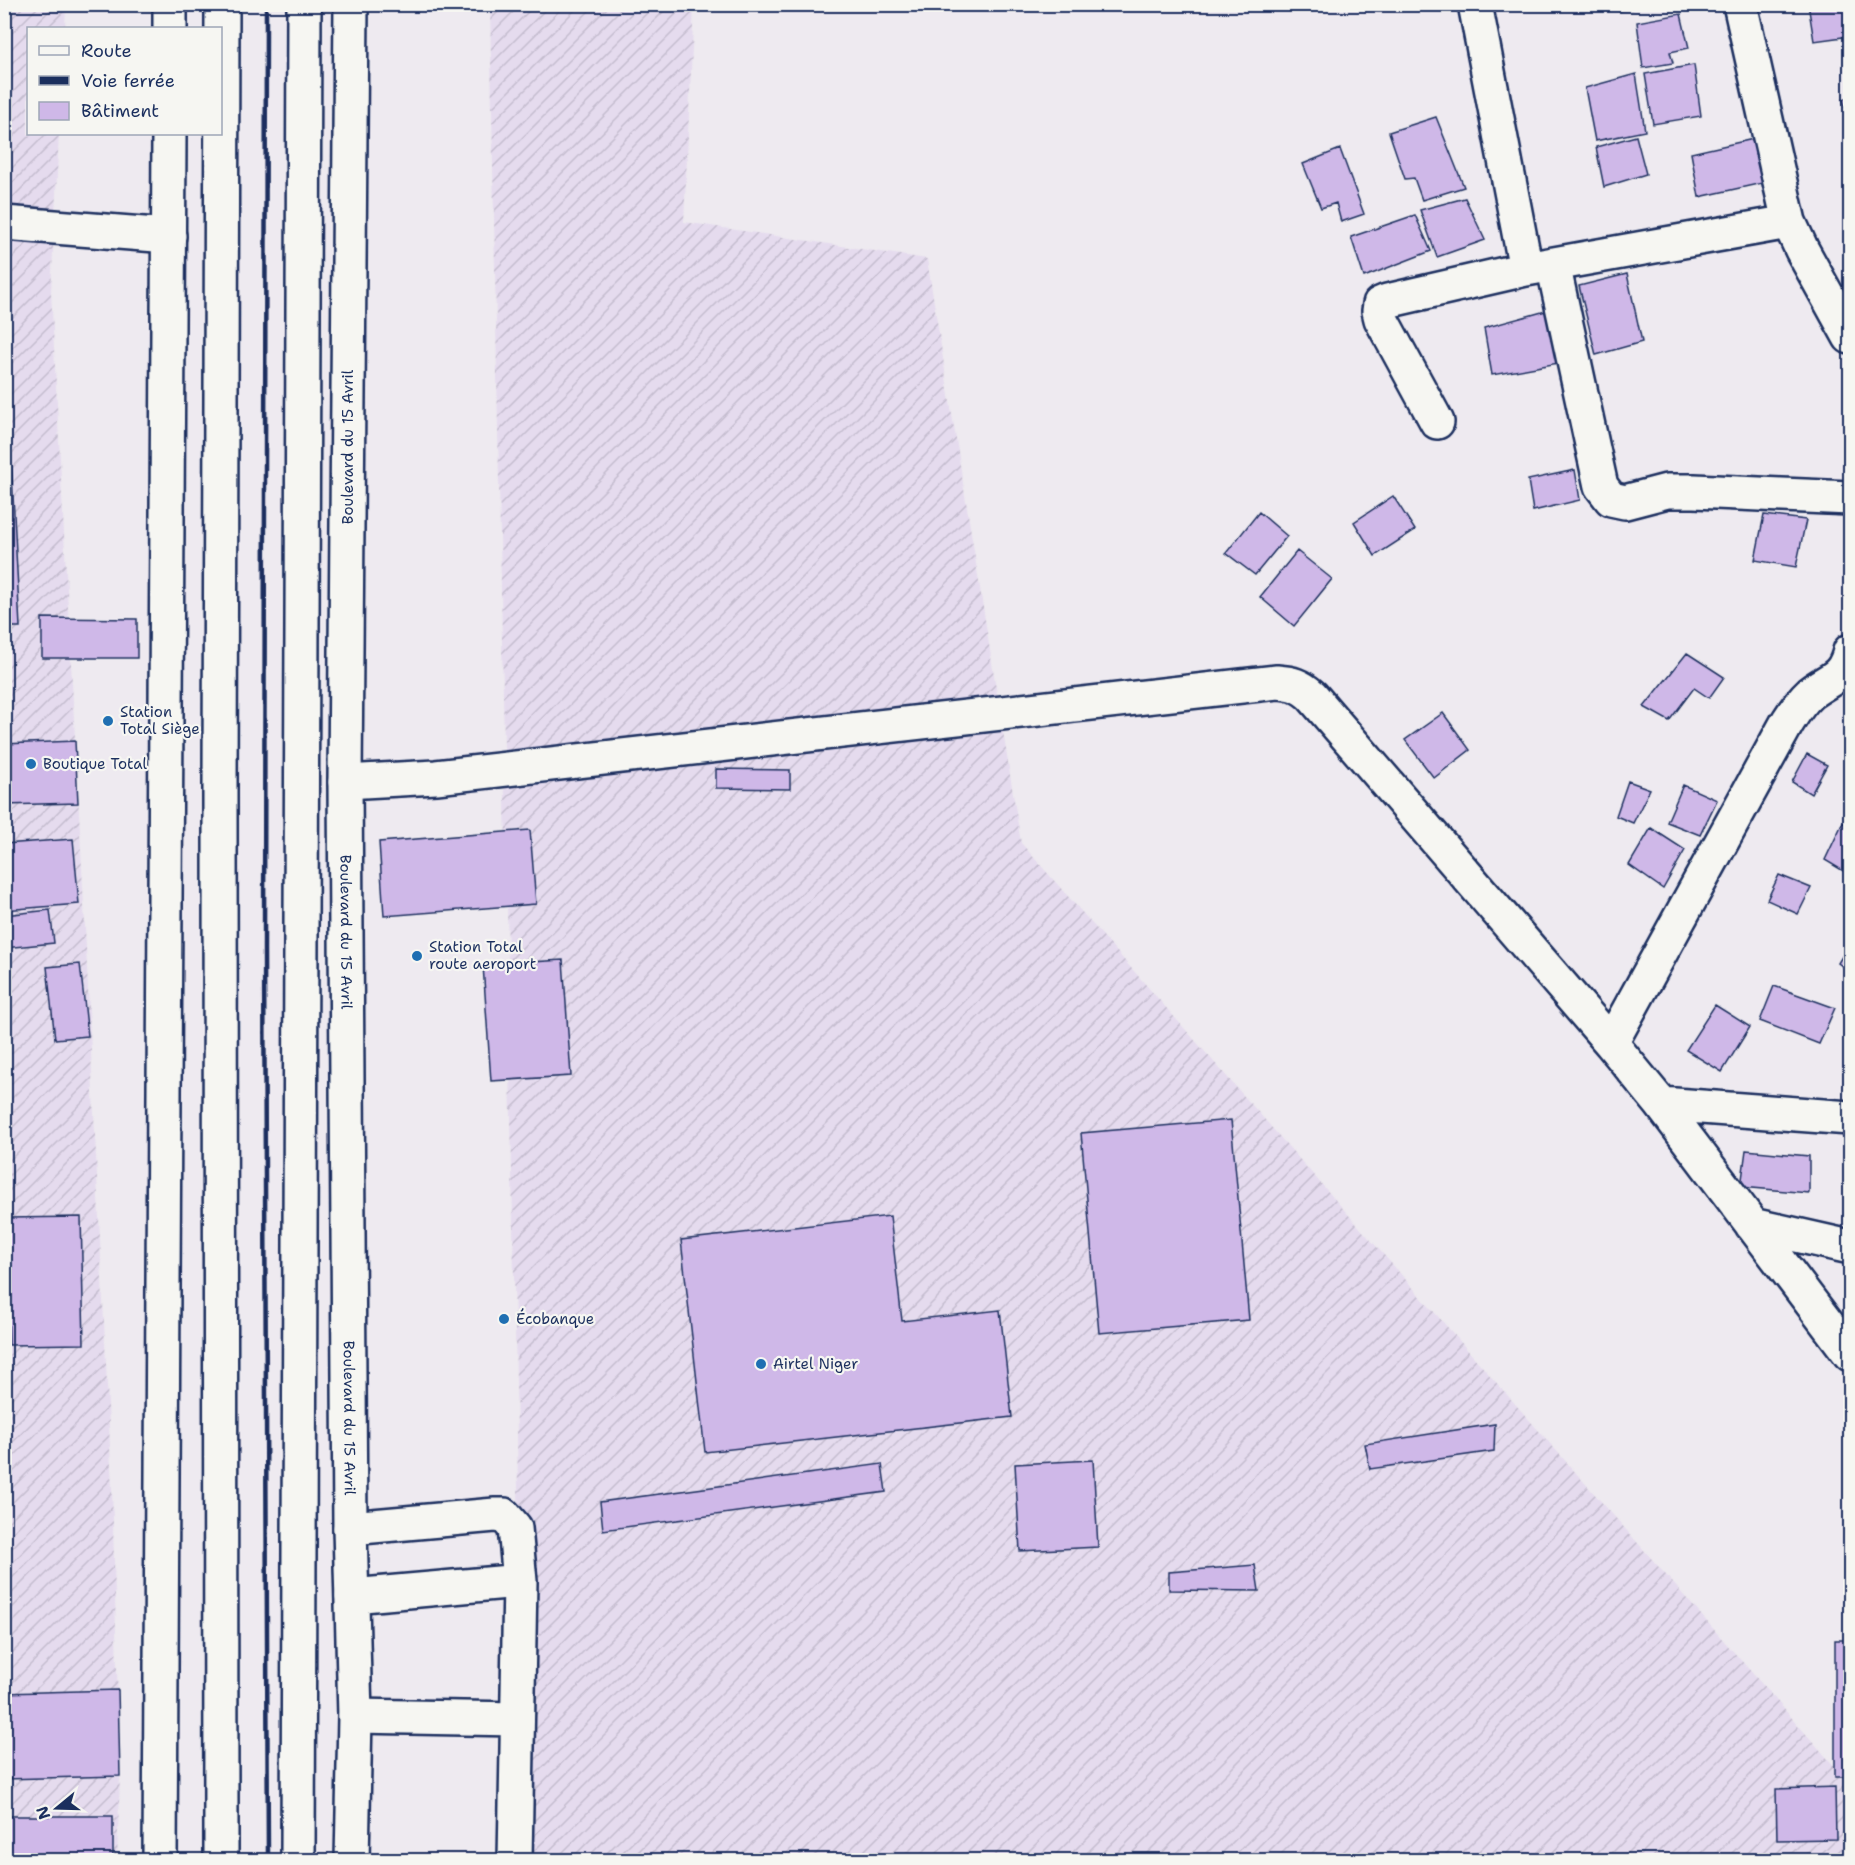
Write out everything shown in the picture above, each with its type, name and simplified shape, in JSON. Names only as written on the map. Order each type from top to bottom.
[{"type":"main road","points":[[170,4],[170,27]]},
{"type":"main road","points":[[222,4],[222,27]]},
{"type":"main road","points":[[298,1860],[304,4]]},
{"type":"main road","name":"Boulevard du 15 Avril","points":[[351,4],[345,782],[350,1528],[354,1716],[352,1860]]},
{"type":"main road","points":[[1475,4],[1540,267],[1601,486],[1611,499],[1625,502],[1667,491],[1851,498]]},
{"type":"main road","points":[[1740,4],[1789,222],[1802,250],[1840,293],[1851,337]]},
{"type":"main road","points":[[160,1860],[169,135]]},
{"type":"main road","points":[[221,1860],[222,135]]},
{"type":"main road","points":[[1437,422],[1381,319],[1378,311],[1380,304],[1540,267],[1789,222]]},
{"type":"main road","points":[[4,223],[169,236]]},
{"type":"main road","points":[[1611,1043],[1798,705],[1844,670],[1851,651]]},
{"type":"main road","points":[[345,782],[436,777],[1265,683],[1292,683],[1303,687],[1611,1043],[1851,1354]]},
{"type":"main road","points":[[1660,1104],[1851,1118]]},
{"type":"main road","points":[[1752,1225],[1851,1248]]},
{"type":"main road","points":[[350,1528],[495,1515],[504,1515],[515,1528],[520,1581],[515,1860]]},
{"type":"main road","points":[[352,1596],[520,1581]]},
{"type":"main road","points":[[354,1716],[517,1719]]},
{"type":"shaded area","points":[[66,4],[65,27],[27,27],[27,135],[59,135],[51,292],[112,1488],[120,1776],[117,1860],[5,1860],[4,5]]},
{"type":"shaded area","points":[[490,5],[694,5],[684,222],[927,259],[1021,843],[1850,1784],[1850,1860],[525,1860]]},
{"type":"building","points":[[1618,4],[1659,4],[1619,11]]},
{"type":"building","points":[[1808,4],[1850,4],[1850,36],[1814,41]]},
{"type":"building","points":[[1681,14],[1689,48],[1670,52],[1673,63],[1643,68],[1637,22]]},
{"type":"building","points":[[1847,47],[1850,47],[1850,79],[1848,79]]},
{"type":"building","points":[[1694,65],[1701,116],[1653,124],[1645,74]]},
{"type":"building","points":[[1636,74],[1645,131],[1595,141],[1585,88]]},
{"type":"building","points":[[1850,97],[1850,121],[1848,121],[1843,99]]},
{"type":"building","points":[[1436,117],[1464,187],[1422,200],[1414,178],[1405,179],[1389,132]]},
{"type":"building","points":[[1636,136],[1646,174],[1604,187],[1596,147]]},
{"type":"building","points":[[1758,138],[1767,182],[1699,197],[1691,153]]},
{"type":"building","points":[[1340,149],[1364,214],[1341,222],[1336,203],[1321,208],[1303,164]]},
{"type":"building","points":[[1465,198],[1485,240],[1437,257],[1420,210]]},
{"type":"building","points":[[1415,215],[1431,251],[1364,277],[1351,237]]},
{"type":"building","points":[[1627,274],[1642,342],[1596,355],[1579,286]]},
{"type":"building","points":[[1553,309],[1570,361],[1492,375],[1484,328]]},
{"type":"building","points":[[11,458],[20,627],[4,627],[4,459]]},
{"type":"building","points":[[1575,470],[1580,500],[1533,511],[1528,480]]},
{"type":"building","points":[[1393,496],[1415,530],[1375,556],[1354,522]]},
{"type":"building","points":[[1259,512],[1287,536],[1255,575],[1226,553]]},
{"type":"building","points":[[1764,515],[1806,520],[1796,567],[1755,560]]},
{"type":"building","points":[[1297,551],[1332,579],[1294,626],[1260,597]]},
{"type":"building","points":[[42,618],[137,619],[137,658],[42,658]]},
{"type":"building","points":[[1687,653],[1724,677],[1709,698],[1694,688],[1669,721],[1644,707]]},
{"type":"building","points":[[1443,713],[1470,750],[1434,778],[1405,740]]},
{"type":"building","points":[[75,741],[78,803],[4,805],[4,744]]},
{"type":"building","points":[[1807,754],[1827,765],[1811,794],[1792,782]]},
{"type":"building","points":[[716,769],[790,770],[790,789],[716,788]]},
{"type":"building","points":[[1628,781],[1650,789],[1633,823],[1616,816]]},
{"type":"building","points":[[1683,785],[1717,800],[1700,835],[1667,822]]},
{"type":"building","points":[[1843,822],[1850,826],[1850,875],[1825,860]]},
{"type":"building","points":[[1651,828],[1685,850],[1663,889],[1629,865]]},
{"type":"building","points":[[530,830],[536,904],[384,916],[379,842]]},
{"type":"building","points":[[73,839],[79,904],[4,910],[4,844]]},
{"type":"building","points":[[1779,875],[1811,888],[1798,914],[1767,900]]},
{"type":"building","points":[[50,910],[54,943],[4,948],[4,915]]},
{"type":"building","points":[[1850,943],[1850,972],[1838,963]]},
{"type":"building","points":[[563,960],[571,1076],[491,1081],[483,965]]},
{"type":"building","points":[[80,964],[88,1036],[55,1039],[47,967]]},
{"type":"building","points":[[1774,986],[1835,1008],[1819,1044],[1760,1021]]},
{"type":"building","points":[[1715,1005],[1750,1027],[1722,1072],[1686,1050]]},
{"type":"building","points":[[1231,1120],[1249,1320],[1099,1333],[1081,1133]]},
{"type":"building","points":[[1746,1150],[1809,1156],[1809,1193],[1741,1187]]},
{"type":"building","points":[[890,1216],[902,1321],[1000,1310],[1012,1417],[705,1452],[681,1240]]},
{"type":"building","points":[[81,1217],[84,1344],[9,1345],[6,1218]]},
{"type":"building","points":[[1495,1424],[1494,1451],[1370,1469],[1365,1444]]},
{"type":"building","points":[[1093,1460],[1098,1547],[1020,1551],[1015,1464]]},
{"type":"building","points":[[882,1464],[886,1492],[603,1530],[600,1502]]},
{"type":"building","points":[[1255,1565],[1259,1591],[1169,1590],[1169,1572]]},
{"type":"building","points":[[1835,1640],[1850,1640],[1850,1777],[1835,1777]]},
{"type":"building","points":[[118,1690],[120,1776],[4,1779],[4,1693]]},
{"type":"building","points":[[1835,1787],[1836,1839],[1777,1840],[1776,1789]]},
{"type":"building","points":[[4,1816],[113,1816],[113,1860],[4,1860]]},
{"type":"railway","points":[[266,4],[264,950],[268,1860]]},
{"type":"place","name":"Station Total Siège","points":[[108,721]]},
{"type":"place","name":"Boutique Total","points":[[31,764]]},
{"type":"place","name":"Station Total route aeroport","points":[[417,956]]},
{"type":"place","name":"Écobanque","points":[[504,1319]]},
{"type":"place","name":"Airtel Niger","points":[[761,1364]]}]
